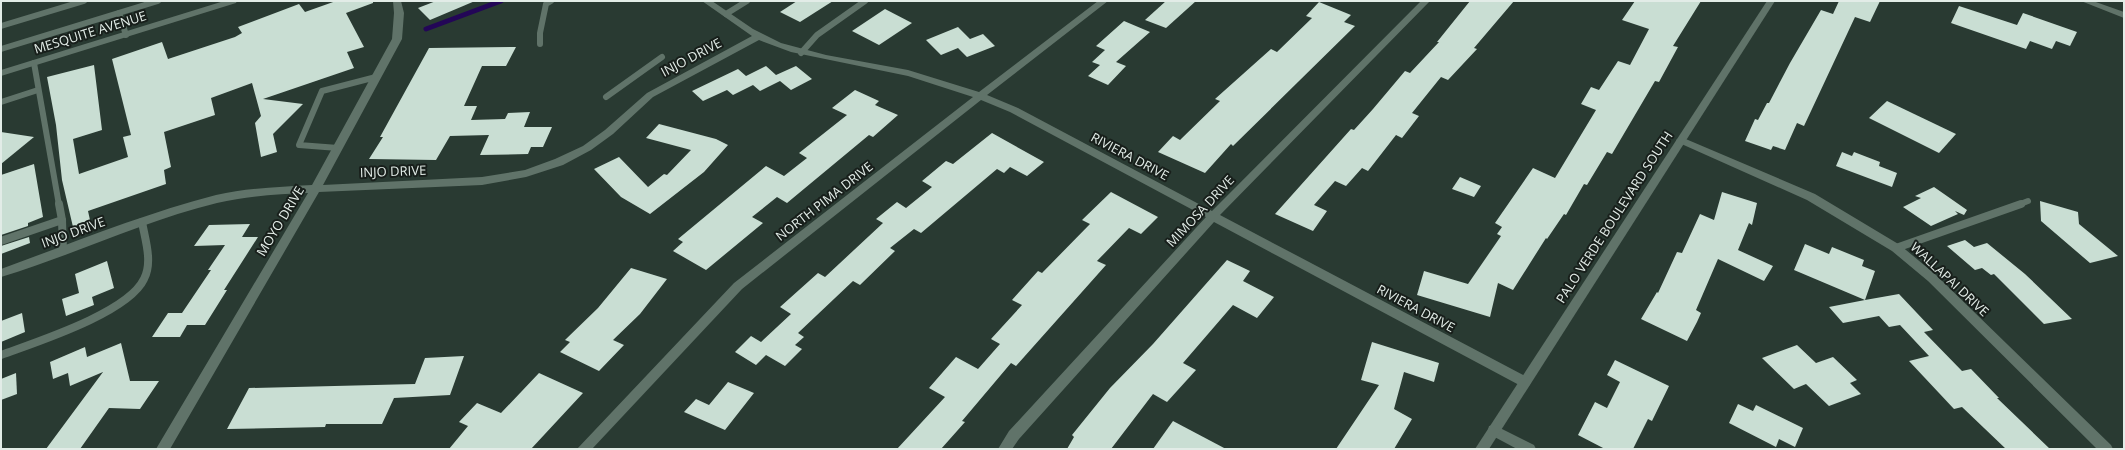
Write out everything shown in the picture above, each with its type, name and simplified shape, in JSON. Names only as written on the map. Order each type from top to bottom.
[{"type":"street","name":"MESQUITE AVENUE","points":[[1,73],[232,1]]},
{"type":"street","name":"MOYO DRIVE","points":[[163,449],[316,188],[398,39],[399,13],[397,1]]},
{"type":"street","name":"RIVIERA DRIVE","points":[[706,1],[759,36],[802,53],[908,73],[946,83],[981,95],[1014,110],[1525,382]]},
{"type":"street","name":"NORTH PIMA DRIVE","points":[[584,449],[738,286],[981,95],[1104,1]]},
{"type":"street","name":"MIMOSA DRIVE","points":[[1005,449],[1014,435],[1213,216],[1426,1]]},
{"type":"street","name":"PALO VERDE BOULEVARD SOUTH","points":[[1482,449],[1771,1]]},
{"type":"street","points":[[2085,1],[2124,15]]},
{"type":"street","name":"INJO DRIVE","points":[[1,273],[142,222],[217,199],[266,190],[482,181],[526,173],[559,162],[587,148],[609,132],[650,95],[759,36]]},
{"type":"street","name":"WALLAPAI DRIVE","points":[[1681,140],[1811,197],[1896,248],[1932,278],[2106,449]]},
{"type":"street","points":[[1494,430],[1528,449]]},
{"type":"lane","points":[[1,26],[84,1]]},
{"type":"lane","points":[[1,49],[158,1]]},
{"type":"lane","points":[[540,44],[540,33],[546,4],[551,1]]},
{"type":"lane","points":[[726,14],[747,1]]},
{"type":"lane","points":[[802,53],[817,35],[865,1]]},
{"type":"lane","points":[[119,13],[126,35]]},
{"type":"lane","points":[[606,97],[662,57]]},
{"type":"lane","points":[[34,63],[62,220],[63,251]]},
{"type":"lane","points":[[338,148],[299,145],[322,91],[376,77]]},
{"type":"lane","points":[[1,102],[38,90]]},
{"type":"lane","points":[[1896,248],[2028,201]]},
{"type":"lane","points":[[1,241],[62,220]]},
{"type":"lane","points":[[1,355],[88,321],[129,296],[144,280],[148,260],[142,222]]},
{"type":"building","points":[[336,1],[373,1],[373,3],[346,13],[364,47],[347,52],[354,68],[263,99],[303,104],[273,134],[277,152],[261,157],[255,123],[261,116],[252,83],[211,98],[215,115],[164,132],[171,167],[164,170],[166,184],[88,211],[90,220],[73,227],[62,180],[56,125],[47,77],[94,65],[102,130],[73,139],[79,174],[128,157],[123,137],[131,135],[112,59],[162,42],[168,59],[235,37],[242,33],[238,27],[299,4],[305,12]]},
{"type":"building","points":[[436,1],[475,1],[430,20],[418,8]]},
{"type":"building","points":[[797,1],[833,1],[800,22],[780,12]]},
{"type":"building","points":[[1166,1],[1196,1],[1166,28],[1145,20]]},
{"type":"building","points":[[1470,1],[1514,1],[1474,48],[1477,49],[1448,80],[1441,77],[1412,113],[1419,116],[1402,138],[1396,135],[1368,171],[1362,168],[1346,186],[1335,181],[1314,205],[1327,211],[1313,231],[1275,214],[1351,129],[1354,130],[1405,71],[1410,73],[1439,42],[1437,42]]},
{"type":"building","points":[[1635,1],[1701,1],[1673,46],[1678,47],[1659,82],[1655,81],[1612,154],[1607,152],[1587,185],[1584,184],[1566,215],[1564,214],[1547,239],[1546,238],[1513,290],[1498,283],[1490,317],[1417,295],[1424,271],[1468,284],[1501,236],[1497,234],[1502,227],[1495,223],[1533,168],[1555,178],[1596,110],[1581,104],[1591,87],[1599,90],[1618,61],[1630,65],[1649,29],[1622,20]]},
{"type":"building","points":[[1839,1],[1880,1],[1870,22],[1855,17],[1804,126],[1797,123],[1785,150],[1773,146],[1771,150],[1745,141],[1755,119],[1758,120],[1767,103],[1769,103],[1821,10],[1833,14]]},
{"type":"building","points":[[1319,2],[1351,15],[1344,22],[1355,26],[1233,146],[1231,144],[1205,173],[1158,152],[1173,136],[1180,140],[1220,101],[1215,99],[1271,49],[1277,52],[1312,18],[1306,16]]},
{"type":"building","points":[[1959,6],[2017,25],[2023,13],[2077,32],[2070,46],[2056,41],[2052,49],[2030,41],[2026,49],[1951,23]]},
{"type":"building","points":[[885,9],[912,23],[879,45],[852,31]]},
{"type":"building","points":[[1124,21],[1150,32],[1116,62],[1126,66],[1108,85],[1088,76],[1100,65],[1092,62],[1105,50],[1096,46]]},
{"type":"building","points":[[958,27],[970,39],[983,34],[995,46],[967,57],[958,48],[941,55],[926,40]]},
{"type":"building","points":[[516,47],[506,66],[482,66],[464,106],[477,106],[471,120],[505,119],[508,113],[530,112],[524,127],[552,127],[543,147],[531,147],[528,154],[480,155],[489,135],[450,136],[436,160],[369,159],[383,137],[380,137],[429,48]]},
{"type":"building","points":[[766,66],[776,75],[796,66],[812,79],[791,90],[780,81],[760,91],[753,85],[733,95],[727,90],[703,101],[692,91],[738,69],[746,76]]},
{"type":"building","points":[[855,90],[879,101],[875,105],[898,115],[873,137],[869,135],[787,203],[777,197],[752,217],[763,223],[706,270],[673,251],[683,242],[678,239],[766,166],[784,176],[807,158],[799,153],[847,115],[832,108]]},
{"type":"building","points":[[1887,101],[1956,134],[1939,153],[1869,118]]},
{"type":"building","points":[[659,124],[716,139],[728,145],[704,172],[650,214],[621,197],[594,169],[619,157],[648,187],[664,174],[667,175],[691,150],[646,138]]},
{"type":"building","points":[[1,132],[34,137],[1,164]]},
{"type":"building","points":[[992,133],[1044,162],[1027,176],[1010,167],[1004,173],[997,169],[921,233],[914,229],[890,248],[895,251],[860,285],[853,281],[798,333],[804,337],[795,345],[802,349],[785,366],[766,355],[756,365],[735,352],[751,336],[761,342],[791,314],[780,307],[818,273],[825,277],[883,223],[876,219],[897,202],[906,208],[932,187],[922,181],[946,161],[953,164]]},
{"type":"building","points":[[1842,152],[1852,156],[1854,152],[1880,162],[1879,166],[1897,173],[1892,187],[1836,166]]},
{"type":"building","points":[[34,164],[43,217],[28,223],[28,226],[1,235],[1,175]]},
{"type":"building","points":[[1460,177],[1481,186],[1474,197],[1452,189]]},
{"type":"building","points":[[1934,187],[1967,210],[1964,215],[1955,211],[1958,214],[1931,226],[1903,207],[1921,198],[1915,196]]},
{"type":"building","points":[[1111,192],[1158,217],[1141,234],[1129,228],[1097,261],[1106,265],[1016,366],[1011,363],[962,421],[965,422],[941,449],[897,449],[945,397],[929,388],[956,357],[978,369],[1000,344],[991,339],[1022,305],[1012,300],[1038,271],[1042,273],[1090,224],[1082,220]]},
{"type":"building","points":[[1722,192],[1757,203],[1752,225],[1749,223],[1738,250],[1773,266],[1764,281],[1718,259],[1696,310],[1701,313],[1687,341],[1641,319],[1657,292],[1658,293],[1677,252],[1682,253],[1700,214],[1714,220]]},
{"type":"building","points":[[2040,201],[2078,212],[2079,224],[2118,256],[2090,263],[2041,221]]},
{"type":"building","points":[[250,224],[242,237],[258,237],[224,290],[227,290],[205,325],[187,325],[180,337],[152,337],[168,313],[182,313],[211,270],[208,270],[225,245],[194,246],[209,225]]},
{"type":"building","points":[[29,237],[30,243],[1,254],[1,246]]},
{"type":"building","points":[[1965,240],[1974,247],[1987,243],[2025,274],[2072,319],[2044,324],[1994,274],[1991,275],[1982,268],[1975,270],[1947,246]]},
{"type":"building","points":[[1805,244],[1829,254],[1832,247],[1864,260],[1862,266],[1875,271],[1865,300],[1794,270]]},
{"type":"building","points":[[1227,260],[1250,271],[1243,281],[1274,297],[1257,318],[1233,305],[1183,363],[1196,370],[1167,402],[1153,394],[1111,449],[1067,449],[1074,437],[1072,435],[1110,388],[1153,344]]},
{"type":"building","points":[[107,261],[114,288],[92,297],[94,305],[66,316],[62,299],[79,293],[75,274]]},
{"type":"building","points":[[631,268],[667,279],[640,314],[613,340],[624,345],[599,371],[560,352],[570,342],[565,340],[598,308]]},
{"type":"building","points":[[1899,294],[1933,330],[1924,332],[1962,371],[1971,369],[1999,398],[1997,398],[2050,449],[2006,449],[1962,407],[1954,409],[1909,361],[1929,356],[1900,325],[1889,327],[1879,316],[1843,323],[1829,307]]},
{"type":"building","points":[[22,313],[25,332],[1,342],[1,321]]},
{"type":"building","points":[[1372,342],[1439,363],[1434,382],[1404,372],[1394,409],[1412,419],[1394,449],[1336,449],[1379,385],[1361,380]]},
{"type":"building","points":[[121,343],[130,381],[159,381],[140,409],[109,408],[80,449],[46,449],[103,372],[70,386],[68,373],[53,379],[50,362],[85,347],[87,357]]},
{"type":"building","points":[[1797,345],[1816,363],[1833,357],[1857,380],[1850,383],[1861,394],[1829,406],[1806,384],[1794,389],[1762,358]]},
{"type":"building","points":[[464,356],[450,395],[394,398],[382,424],[326,424],[325,427],[227,429],[249,388],[415,384],[425,358]]},
{"type":"building","points":[[1615,360],[1669,386],[1652,421],[1648,419],[1633,449],[1605,449],[1578,435],[1595,402],[1607,408],[1620,382],[1607,375]]},
{"type":"building","points":[[16,373],[17,394],[1,400],[1,379]]},
{"type":"building","points":[[539,373],[583,393],[531,449],[449,449],[468,426],[459,422],[477,403],[501,413]]},
{"type":"building","points":[[728,382],[754,393],[725,430],[684,412],[696,399],[709,405]]},
{"type":"building","points":[[1738,404],[1753,411],[1756,405],[1803,428],[1795,447],[1779,439],[1776,447],[1729,423]]},
{"type":"building","points":[[1173,421],[1226,449],[1153,449]]},
{"type":"waterway","points":[[426,29],[501,1]]}]
